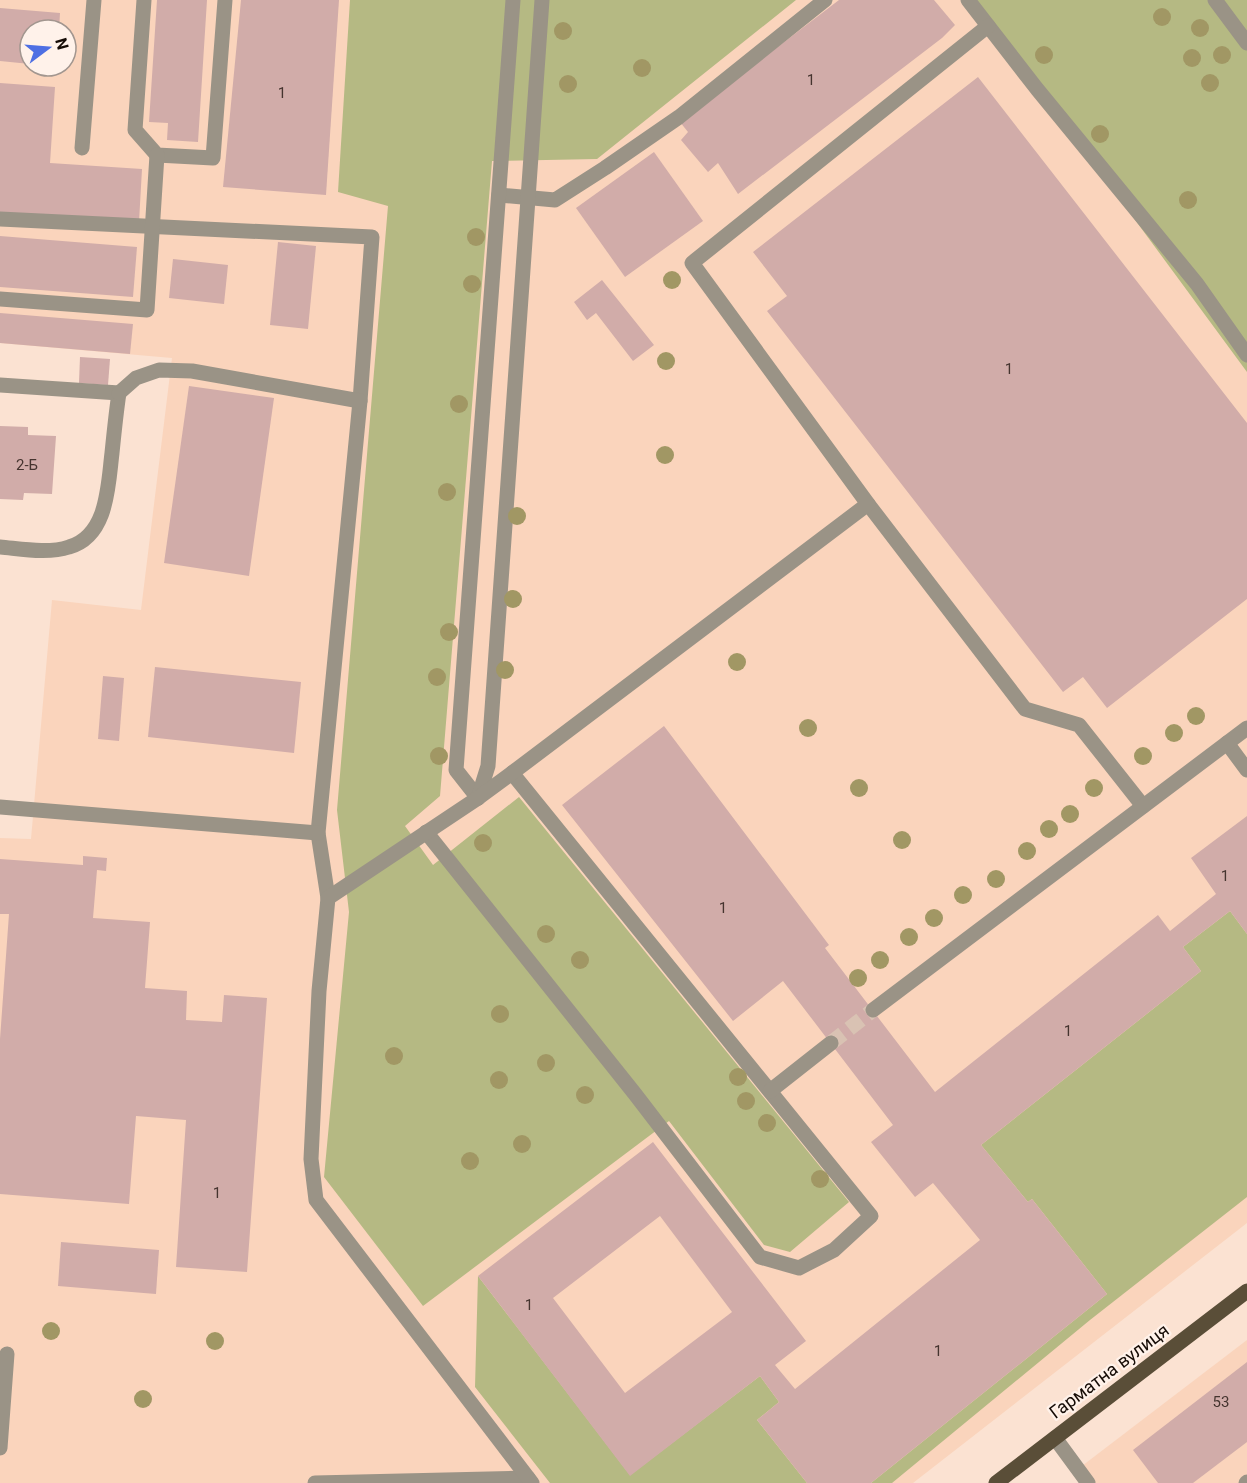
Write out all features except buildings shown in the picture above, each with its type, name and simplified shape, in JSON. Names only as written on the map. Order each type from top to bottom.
[{"type":"main road","name":"Гарматна вулиця","points":[[996,1483],[1247,1291]]},
{"type":"lane","points":[[82,148],[94,0]]},
{"type":"lane","points":[[144,0],[135,130],[157,154],[213,158],[225,0]]},
{"type":"lane","points":[[478,798],[456,770],[513,0]]},
{"type":"lane","points":[[478,798],[488,766],[542,0]]},
{"type":"lane","points":[[499,195],[555,200],[679,117],[825,0]]},
{"type":"lane","points":[[968,0],[1037,89],[1197,284],[1247,355]]},
{"type":"lane","points":[[1215,0],[1247,43]]},
{"type":"lane","points":[[988,26],[692,262],[868,504],[1025,709],[1079,725],[1143,806]]},
{"type":"lane","points":[[0,298],[147,310],[157,154]]},
{"type":"lane","points":[[0,219],[372,237],[360,401],[318,833],[328,898],[319,992],[311,1159],[316,1200],[530,1481]]},
{"type":"lane","points":[[0,547],[49,550],[70,547],[87,538],[98,522],[106,499],[119,393],[136,378],[159,370],[192,371],[360,401]]},
{"type":"lane","points":[[0,386],[119,393]]},
{"type":"lane","points":[[328,898],[478,798],[868,504]]},
{"type":"lane","points":[[873,1010],[1247,728]]},
{"type":"lane","points":[[1227,743],[1247,770]]},
{"type":"lane","points":[[426,832],[635,1094],[760,1257],[799,1268],[834,1251],[871,1216],[512,773]]},
{"type":"lane","points":[[0,807],[318,833]]},
{"type":"lane","points":[[770,1091],[831,1043]]},
{"type":"lane","points":[[0,1448],[7,1354]]},
{"type":"lane","points":[[1055,1438],[1088,1483]]},
{"type":"lane","points":[[315,1483],[530,1481]]},
{"type":"shaded area","points":[[0,0],[1247,0],[1247,1223],[913,1483],[0,1483],[0,838],[31,839],[52,600],[141,610],[172,358],[0,343]]},
{"type":"shaded area","points":[[1247,1340],[1247,1483],[1088,1483],[1078,1469]]},
{"type":"green space","points":[[350,0],[796,0],[597,159],[492,161],[440,796],[405,826],[433,865],[519,797],[849,1202],[790,1252],[764,1245],[669,1121],[423,1306],[324,1177],[349,912],[337,810],[388,206],[338,192]]},
{"type":"green space","points":[[970,0],[1247,0],[1247,372],[1038,88]]},
{"type":"green space","points":[[1230,911],[1247,934],[1247,1197],[1090,1320],[892,1483],[871,1483],[1107,1294],[1032,1199],[1028,1202],[981,1145],[1201,971],[1183,947]]},
{"type":"green space","points":[[478,1276],[630,1475],[760,1376],[779,1402],[757,1420],[807,1483],[550,1483],[475,1387]]},
{"type":"tunnel","points":[[831,1043],[873,1010]]}]
